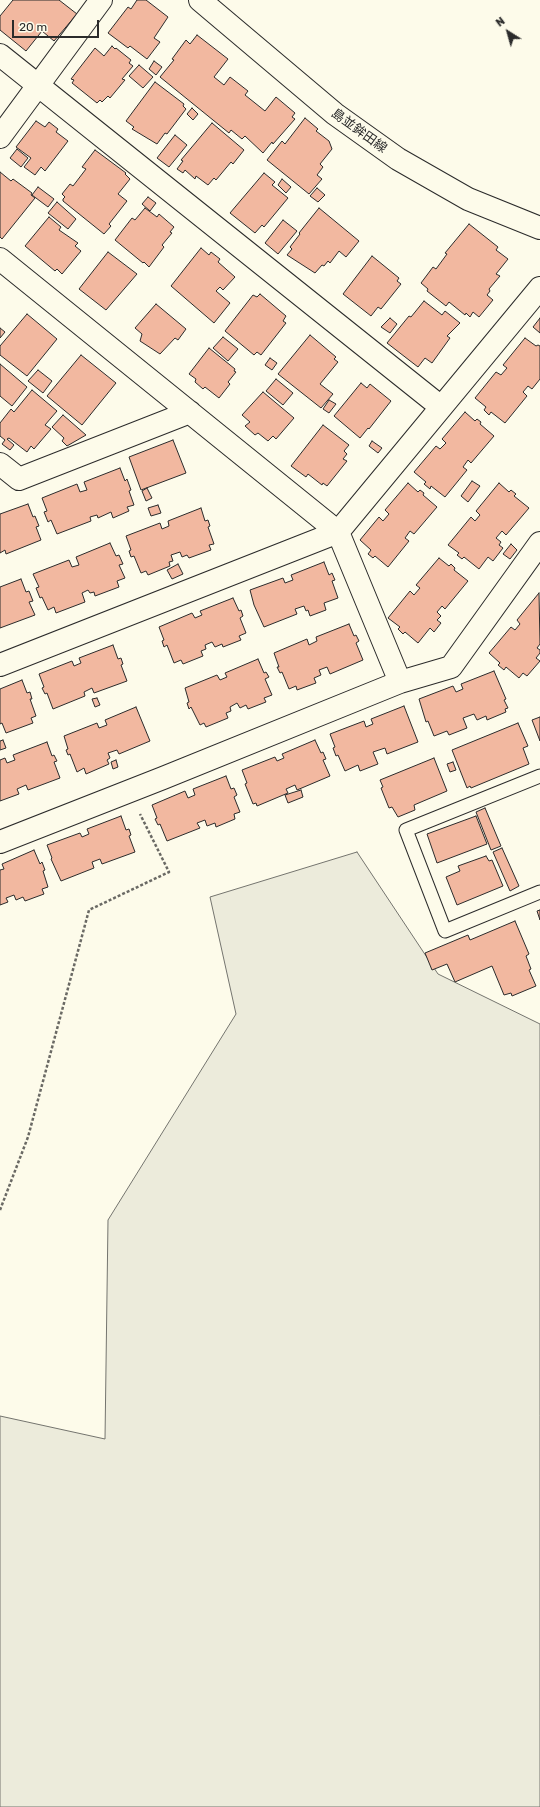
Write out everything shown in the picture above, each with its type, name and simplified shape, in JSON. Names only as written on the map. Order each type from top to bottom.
[{"type":"street","points":[[0,137],[101,0]]},
{"type":"street","name":"島並鉾田線","points":[[200,0],[335,114],[398,159],[468,199],[540,228]]},
{"type":"street","points":[[0,55],[441,407]]},
{"type":"street","points":[[0,259],[338,532],[400,682]]},
{"type":"street","points":[[0,665],[338,532],[540,288]]},
{"type":"street","points":[[0,464],[9,484],[190,412]]},
{"type":"street","points":[[0,842],[400,682],[451,667],[536,557]]},
{"type":"lane","points":[[540,776],[406,830],[445,930],[540,892]]},
{"type":"path","points":[[0,1210],[28,1137],[89,910],[169,872],[128,791]]},
{"type":"shaded area","points":[[357,852],[438,974],[540,1024],[540,1807],[0,1807],[0,1416],[105,1439],[108,1220],[236,1014],[210,897]]},
{"type":"building","points":[[13,0],[59,0],[77,14],[54,41],[42,31],[26,51],[0,30],[0,16]]},
{"type":"building","points":[[137,0],[146,0],[168,17],[154,38],[160,42],[147,59],[130,46],[128,48],[108,33],[128,7],[131,9]]},
{"type":"building","points":[[197,35],[228,59],[214,77],[224,85],[230,77],[248,91],[245,95],[265,111],[276,97],[295,113],[292,117],[295,119],[263,153],[245,136],[242,139],[231,130],[229,133],[160,77],[174,60],[172,59],[186,40],[190,44]]},
{"type":"building","points":[[112,46],[131,60],[129,63],[133,66],[122,79],[125,80],[110,98],[108,96],[102,102],[100,100],[97,103],[72,83],[74,80],[71,79],[95,48],[104,56]]},
{"type":"building","points":[[154,61],[162,67],[156,75],[149,69]]},
{"type":"building","points":[[139,65],[153,77],[143,88],[129,76]]},
{"type":"building","points":[[155,82],[184,104],[183,106],[186,109],[167,134],[165,133],[157,144],[132,129],[134,127],[126,121]]},
{"type":"building","points":[[192,108],[198,114],[193,120],[187,114]]},
{"type":"building","points":[[305,118],[318,129],[316,131],[329,141],[332,149],[320,164],[323,167],[317,175],[322,179],[309,194],[267,160],[282,141],[285,144]]},
{"type":"building","points":[[36,121],[45,127],[49,122],[58,129],[56,132],[68,141],[45,171],[41,167],[35,175],[24,167],[31,158],[16,147]]},
{"type":"building","points":[[212,123],[244,150],[233,164],[231,162],[216,180],[214,178],[208,185],[196,176],[195,179],[185,170],[183,173],[177,169],[183,161],[181,160]]},
{"type":"building","points":[[175,135],[187,145],[169,167],[157,158]]},
{"type":"building","points":[[17,149],[28,158],[21,167],[10,158]]},
{"type":"building","points":[[95,150],[126,173],[125,174],[130,179],[118,194],[127,201],[109,224],[111,226],[104,234],[63,201],[65,197],[62,194],[70,184],[73,186],[86,169],[82,167]]},
{"type":"building","points":[[0,172],[11,181],[13,179],[32,193],[31,195],[35,198],[2,239],[0,237]]},
{"type":"building","points":[[264,173],[275,182],[272,185],[288,198],[264,227],[262,225],[255,233],[230,213]]},
{"type":"building","points":[[282,179],[291,187],[286,193],[278,185]]},
{"type":"building","points":[[38,187],[54,199],[48,207],[32,195]]},
{"type":"building","points":[[317,188],[325,195],[318,202],[310,196]]},
{"type":"building","points":[[148,197],[156,203],[150,211],[142,204]]},
{"type":"building","points":[[57,202],[76,219],[68,229],[48,213]]},
{"type":"building","points":[[145,208],[157,217],[159,214],[174,227],[170,232],[172,233],[162,245],[164,247],[149,267],[115,240],[132,218],[135,220]]},
{"type":"building","points":[[319,208],[359,241],[346,257],[339,251],[330,263],[328,261],[324,266],[322,265],[315,273],[287,255],[292,249],[290,247],[300,234],[299,233]]},
{"type":"building","points":[[49,217],[61,227],[59,230],[78,243],[75,246],[81,251],[62,274],[57,269],[55,271],[25,246]]},
{"type":"building","points":[[283,220],[297,231],[278,254],[265,243]]},
{"type":"building","points":[[469,224],[498,247],[496,250],[508,259],[496,274],[500,276],[489,289],[490,291],[487,295],[493,300],[479,317],[473,312],[470,317],[466,313],[465,315],[449,302],[446,306],[427,291],[428,289],[421,283],[433,267],[436,269],[447,254],[445,253]]},
{"type":"building","points":[[201,248],[209,255],[211,252],[220,259],[218,262],[235,277],[223,290],[220,287],[216,291],[230,303],[214,323],[171,286]]},
{"type":"building","points":[[108,252],[137,274],[106,310],[79,289]]},
{"type":"building","points":[[372,256],[399,278],[397,281],[401,284],[381,309],[378,307],[371,316],[343,294]]},
{"type":"building","points":[[260,294],[286,316],[283,321],[286,323],[261,355],[257,352],[254,355],[225,331],[253,295],[257,297]]},
{"type":"building","points":[[424,301],[442,315],[445,311],[460,323],[447,336],[450,338],[432,363],[425,358],[418,367],[387,343],[409,316],[411,317]]},
{"type":"building","points":[[156,304],[186,329],[178,340],[175,338],[160,354],[140,341],[142,334],[135,328]]},
{"type":"building","points":[[27,314],[57,339],[27,376],[0,355],[0,346]]},
{"type":"building","points":[[390,318],[397,324],[390,333],[381,327]]},
{"type":"building","points":[[540,318],[540,333],[533,327]]},
{"type":"building","points":[[0,328],[5,332],[0,338]]},
{"type":"building","points":[[310,335],[336,357],[334,359],[338,362],[320,384],[333,394],[321,408],[278,374]]},
{"type":"building","points":[[223,337],[238,349],[228,361],[213,348]]},
{"type":"building","points":[[525,338],[536,346],[540,346],[540,379],[532,389],[528,386],[523,392],[527,396],[505,423],[491,412],[489,415],[484,410],[486,407],[475,398],[496,372],[501,375],[507,368],[503,365]]},
{"type":"building","points":[[209,348],[235,369],[234,371],[236,372],[228,382],[230,384],[219,398],[205,387],[203,389],[195,382],[196,379],[189,374]]},
{"type":"building","points":[[81,355],[116,383],[82,425],[47,396]]},
{"type":"building","points":[[270,358],[277,363],[272,370],[265,365]]},
{"type":"building","points":[[0,364],[27,387],[12,406],[0,396]]},
{"type":"building","points":[[38,370],[52,381],[43,393],[28,381]]},
{"type":"building","points":[[276,379],[293,393],[283,405],[266,391]]},
{"type":"building","points":[[361,383],[367,388],[370,384],[391,401],[360,438],[334,416]]},
{"type":"building","points":[[32,390],[57,411],[45,425],[51,429],[34,449],[31,446],[27,452],[9,438],[7,439],[14,445],[10,450],[2,444],[5,440],[0,436],[0,423],[11,409],[14,412]]},
{"type":"building","points":[[263,392],[294,418],[276,439],[273,436],[268,441],[258,433],[255,435],[245,426],[250,422],[242,415]]},
{"type":"building","points":[[329,400],[336,404],[329,413],[323,409]]},
{"type":"building","points":[[465,412],[475,421],[477,419],[481,422],[480,424],[494,436],[471,463],[468,460],[463,467],[467,470],[445,497],[431,486],[430,489],[424,484],[426,482],[414,472],[436,446],[440,449],[446,443],[442,439]]},
{"type":"building","points":[[63,415],[86,435],[67,446],[62,441],[64,438],[52,427]]},
{"type":"building","points":[[323,425],[349,445],[344,451],[347,454],[343,459],[347,461],[327,486],[323,483],[322,485],[308,474],[306,477],[291,466]]},
{"type":"building","points":[[173,440],[186,473],[141,490],[129,457]]},
{"type":"building","points":[[372,441],[382,448],[378,453],[369,446]]},
{"type":"building","points":[[120,468],[125,481],[127,479],[131,490],[129,491],[134,505],[127,507],[129,511],[113,518],[111,512],[98,518],[97,515],[90,517],[91,521],[57,534],[51,520],[48,522],[44,512],[47,511],[42,498],[77,484],[80,492],[87,490],[84,482]]},
{"type":"building","points":[[472,481],[480,486],[468,502],[461,496]]},
{"type":"building","points":[[408,483],[418,492],[420,490],[424,493],[423,495],[437,507],[414,534],[410,531],[405,538],[409,541],[388,567],[375,556],[373,558],[368,554],[371,550],[360,540],[379,517],[383,521],[389,514],[385,510]]},
{"type":"building","points":[[499,483],[509,492],[511,490],[516,494],[514,496],[529,508],[506,535],[502,531],[496,538],[501,542],[499,545],[503,548],[493,561],[488,557],[479,569],[464,557],[462,559],[457,555],[459,553],[448,545],[471,517],[475,521],[480,515],[476,511]]},
{"type":"building","points":[[147,488],[152,498],[146,501],[142,491]]},
{"type":"building","points":[[28,504],[33,517],[35,516],[39,526],[36,527],[41,540],[6,554],[5,550],[0,553],[0,514]]},
{"type":"building","points":[[158,505],[161,513],[151,516],[148,508]]},
{"type":"building","points":[[201,508],[205,521],[208,520],[210,526],[208,527],[214,544],[209,545],[211,550],[189,558],[187,555],[182,557],[180,552],[171,555],[173,561],[169,562],[170,566],[148,575],[146,571],[141,573],[134,556],[131,557],[129,551],[131,550],[126,536],[160,523],[162,529],[169,526],[168,521]]},
{"type":"building","points":[[110,543],[116,556],[119,555],[123,564],[119,565],[125,578],[117,581],[119,587],[95,596],[94,592],[90,593],[88,590],[82,593],[85,602],[56,613],[54,607],[48,610],[42,597],[40,598],[36,588],[39,587],[33,574],[69,560],[72,567],[79,565],[76,557]]},
{"type":"building","points":[[511,544],[517,550],[510,559],[503,554]]},
{"type":"building","points":[[439,558],[449,566],[451,564],[455,568],[454,570],[468,581],[445,609],[442,606],[437,612],[441,616],[437,620],[441,623],[434,632],[430,628],[418,643],[405,632],[403,634],[398,629],[400,627],[388,618],[410,591],[414,595],[420,588],[416,585]]},
{"type":"building","points":[[324,562],[329,575],[332,573],[335,580],[332,581],[338,598],[324,603],[326,610],[310,616],[308,610],[306,611],[304,606],[295,609],[297,614],[264,627],[254,605],[250,590],[283,578],[285,583],[293,580],[291,575]]},
{"type":"building","points":[[178,564],[183,574],[172,579],[167,570]]},
{"type":"building","points":[[21,579],[26,592],[29,591],[33,601],[29,602],[35,615],[0,628],[0,587]]},
{"type":"building","points":[[539,593],[540,644],[537,648],[540,650],[540,653],[536,658],[540,661],[527,676],[523,673],[519,678],[506,667],[504,670],[498,665],[500,663],[489,653],[511,627],[515,630],[520,624],[517,620]]},
{"type":"building","points":[[233,598],[243,616],[240,618],[246,633],[239,636],[241,640],[223,647],[222,644],[215,647],[212,642],[205,645],[206,649],[201,651],[203,656],[183,664],[181,660],[174,663],[167,645],[164,647],[162,641],[164,640],[159,627],[192,613],[195,618],[202,615],[200,611]]},
{"type":"building","points":[[349,624],[354,636],[356,635],[359,641],[356,643],[363,660],[330,674],[327,667],[319,670],[321,675],[314,678],[316,683],[297,690],[296,686],[289,689],[282,672],[280,673],[277,667],[279,667],[274,653],[307,639],[309,645],[317,641],[316,637]]},
{"type":"building","points":[[113,645],[118,659],[121,658],[123,664],[121,665],[127,681],[94,693],[92,688],[84,692],[85,696],[53,709],[47,693],[45,694],[42,688],[44,687],[39,674],[72,661],[74,666],[81,663],[79,658]]},
{"type":"building","points":[[258,659],[264,673],[266,672],[269,677],[265,679],[272,695],[264,698],[266,702],[248,709],[246,705],[240,708],[237,703],[230,707],[231,711],[226,713],[228,718],[206,727],[204,723],[200,725],[191,707],[189,709],[187,703],[189,702],[185,688],[217,675],[220,680],[227,677],[225,673]]},
{"type":"building","points":[[494,671],[506,699],[504,700],[508,708],[505,709],[506,712],[487,720],[486,716],[477,720],[474,714],[463,718],[467,728],[449,735],[447,731],[434,736],[428,721],[426,722],[419,699],[453,686],[456,692],[463,689],[461,684]]},
{"type":"building","points":[[22,680],[27,693],[30,692],[32,699],[30,699],[36,716],[31,718],[33,723],[6,733],[2,723],[0,724],[0,689]]},
{"type":"building","points":[[97,698],[100,705],[95,707],[92,699]]},
{"type":"building","points":[[404,706],[418,742],[387,754],[385,748],[373,752],[378,764],[360,771],[358,765],[345,771],[338,755],[336,756],[333,748],[335,747],[330,734],[364,721],[366,727],[373,724],[371,719]]},
{"type":"building","points":[[136,707],[150,741],[119,754],[117,750],[108,753],[110,758],[107,760],[109,764],[86,774],[84,768],[77,772],[70,754],[68,755],[66,750],[68,749],[64,736],[97,723],[99,728],[107,725],[105,720]]},
{"type":"building","points":[[540,717],[540,741],[532,720]]},
{"type":"building","points":[[518,723],[528,746],[523,748],[529,764],[471,788],[470,786],[467,788],[452,750]]},
{"type":"building","points":[[3,740],[6,748],[0,750],[0,741]]},
{"type":"building","points":[[315,740],[321,753],[323,752],[326,759],[323,760],[330,776],[297,790],[295,785],[286,789],[288,793],[257,806],[256,803],[253,804],[245,784],[247,783],[242,770],[275,757],[277,761],[284,758],[282,754]]},
{"type":"building","points":[[47,742],[52,756],[54,755],[57,761],[54,762],[60,778],[28,790],[26,785],[17,789],[19,794],[0,801],[0,760],[5,758],[7,763],[15,760],[13,755]]},
{"type":"building","points":[[434,758],[447,791],[414,805],[415,810],[398,817],[392,807],[389,808],[381,788],[383,787],[380,780]]},
{"type":"building","points":[[116,760],[118,767],[113,769],[111,762]]},
{"type":"building","points":[[453,762],[456,770],[450,772],[447,764]]},
{"type":"building","points":[[226,776],[231,789],[234,788],[237,795],[234,797],[240,812],[234,814],[235,819],[216,827],[215,823],[207,826],[205,820],[197,823],[200,828],[167,841],[160,824],[158,825],[155,819],[157,818],[152,805],[185,791],[188,798],[195,795],[193,789]]},
{"type":"building","points":[[301,790],[303,797],[288,803],[285,795]]},
{"type":"building","points":[[485,808],[501,846],[491,850],[476,812]]},
{"type":"building","points":[[121,816],[126,830],[129,829],[131,835],[129,836],[135,852],[102,864],[100,859],[92,862],[94,868],[61,881],[51,859],[52,858],[47,845],[80,833],[82,837],[89,834],[87,829]]},
{"type":"building","points":[[476,816],[487,844],[437,863],[427,834]]},
{"type":"building","points":[[502,848],[519,886],[510,891],[493,852]]},
{"type":"building","points":[[34,850],[40,864],[42,862],[45,870],[43,871],[48,887],[42,889],[44,894],[25,901],[23,897],[16,900],[14,895],[6,898],[8,902],[0,905],[0,870],[4,869],[2,864]]},
{"type":"building","points":[[486,856],[489,861],[492,860],[503,886],[457,905],[446,877],[460,871],[458,866]]},
{"type":"building","points":[[540,910],[540,920],[537,911]]},
{"type":"building","points":[[515,921],[529,954],[526,956],[531,969],[529,970],[536,986],[512,996],[511,993],[504,995],[492,966],[455,982],[447,964],[432,970],[425,953],[468,935],[470,940]]}]
